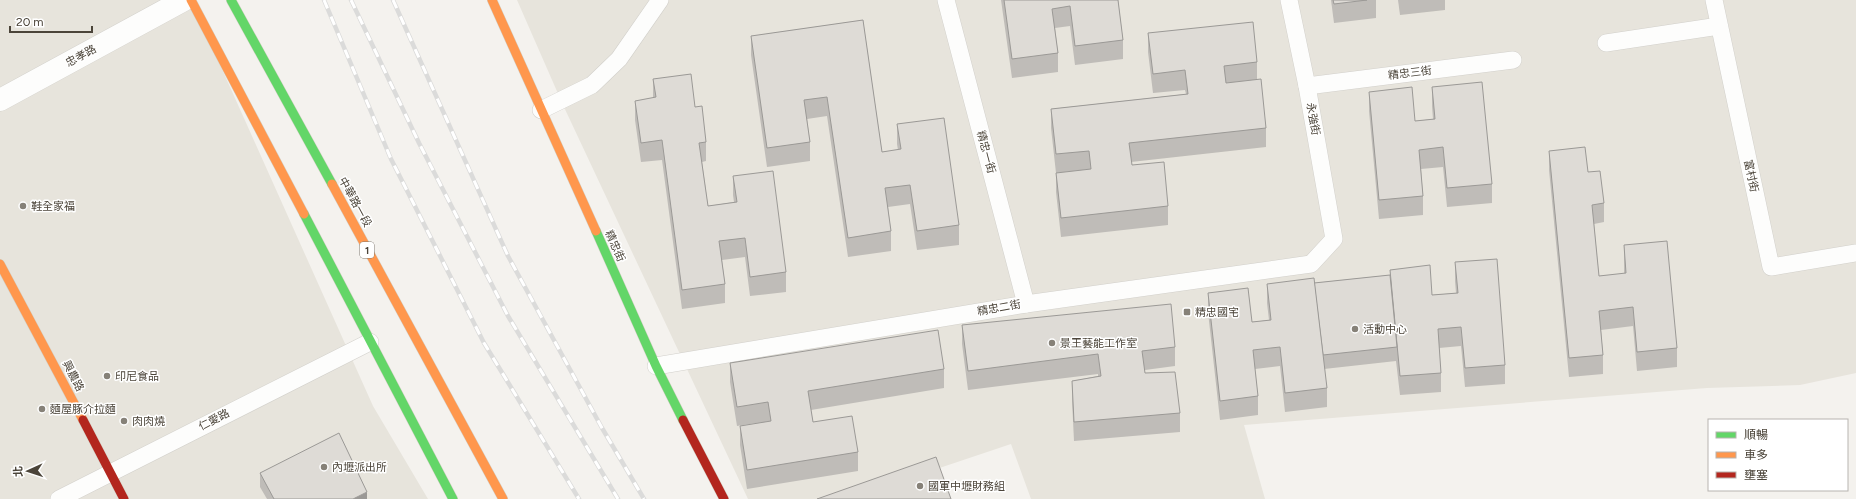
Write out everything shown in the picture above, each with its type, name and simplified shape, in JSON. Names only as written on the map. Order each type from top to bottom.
[{"type":"main road","points":[[191,0],[453,499]]},
{"type":"main road","name":"中華路一段","points":[[232,0],[503,499]]},
{"type":"main road","name":"精忠街","points":[[492,0],[656,366],[724,499]]},
{"type":"main road","name":"興農路","points":[[0,264],[124,499]]},
{"type":"street","name":"忠孝路","points":[[0,100],[184,0]]},
{"type":"lane","points":[[541,110],[592,85],[619,59],[660,0]]},
{"type":"lane","name":"精忠一街","points":[[946,0],[1026,304]]},
{"type":"lane","name":"永強街","points":[[1289,0],[1307,86],[1334,240]]},
{"type":"lane","name":"富村街","points":[[1714,0],[1718,26],[1770,267],[1856,253]]},
{"type":"lane","points":[[1606,43],[1718,26]]},
{"type":"lane","name":"精忠三街","points":[[1307,86],[1513,60]]},
{"type":"lane","name":"精忠二街","points":[[656,366],[1026,304],[1311,264],[1334,240]]},
{"type":"lane","name":"仁愛路","points":[[59,499],[370,342]]},
{"type":"shaded area","points":[[0,0],[191,0],[373,406],[428,499],[0,499]]},
{"type":"shaded area","name":"精忠國宅","points":[[517,0],[1856,0],[1856,373],[1800,385],[1707,388],[1244,425],[1265,499],[1031,499],[1011,444],[847,499],[748,499],[563,105]]},
{"type":"building","points":[[1004,0],[1118,0],[1123,40],[1075,46],[1070,6],[1052,9],[1058,53],[1012,59]]},
{"type":"building","points":[[1333,0],[1367,0],[1334,4]]},
{"type":"building","points":[[863,20],[882,152],[901,149],[897,124],[944,118],[959,225],[917,231],[910,185],[885,188],[891,231],[848,238],[827,97],[804,100],[810,142],[767,148],[751,36]]},
{"type":"building","points":[[1253,22],[1257,62],[1224,66],[1226,83],[1261,79],[1266,128],[1129,143],[1132,165],[1164,162],[1168,206],[1061,218],[1056,173],[1091,169],[1089,151],[1056,154],[1051,109],[1188,94],[1185,70],[1153,74],[1148,33]]},
{"type":"building","points":[[691,74],[695,107],[702,106],[706,142],[699,143],[708,206],[737,202],[733,176],[773,171],[786,272],[750,277],[745,238],[719,241],[725,284],[682,290],[662,140],[641,143],[635,101],[656,97],[653,79]]},
{"type":"building","points":[[1482,82],[1492,184],[1447,188],[1443,147],[1419,150],[1423,196],[1379,200],[1369,92],[1412,87],[1415,121],[1435,119],[1432,87]]},
{"type":"building","points":[[1585,147],[1588,172],[1600,171],[1604,203],[1592,205],[1599,276],[1626,273],[1624,245],[1667,241],[1677,348],[1637,352],[1633,307],[1599,311],[1603,355],[1569,358],[1549,151]]},
{"type":"building","points":[[1497,259],[1505,365],[1465,368],[1461,327],[1438,329],[1441,373],[1400,376],[1390,270],[1430,265],[1432,295],[1458,293],[1455,262]]},
{"type":"building","name":"活動中心","points":[[1390,275],[1397,347],[1323,355],[1314,283]]},
{"type":"building","points":[[1314,278],[1327,388],[1285,393],[1280,347],[1253,350],[1258,396],[1220,401],[1208,293],[1248,288],[1252,322],[1271,320],[1267,284]]},
{"type":"building","points":[[1171,304],[1175,347],[1142,351],[1145,373],[1175,372],[1180,413],[1074,422],[1072,381],[1101,376],[1098,354],[968,371],[962,325]]},
{"type":"building","points":[[938,330],[944,369],[808,391],[813,422],[852,416],[858,452],[747,470],[740,426],[771,421],[768,402],[737,407],[730,363]]},
{"type":"building","name":"內壢派出所","points":[[339,433],[367,492],[353,499],[274,499],[260,473]]},
{"type":"building","points":[[936,457],[951,499],[817,499]]},
{"type":"railway","points":[[324,0],[391,159],[484,343],[579,499]]},
{"type":"railway","points":[[351,0],[419,143],[508,316],[618,499]]},
{"type":"railway","points":[[393,0],[508,256],[602,428],[644,499]]},
{"type":"traffic: fast","points":[[231,0],[332,184]]},
{"type":"traffic: fast","points":[[304,214],[453,499]]},
{"type":"traffic: fast","points":[[596,231],[656,366],[683,420]]},
{"type":"traffic: slow","points":[[191,0],[304,214]]},
{"type":"traffic: slow","points":[[492,0],[596,231]]},
{"type":"traffic: slow","points":[[332,184],[503,499]]},
{"type":"traffic: slow","points":[[0,264],[83,420]]},
{"type":"traffic: jam","points":[[83,420],[124,499]]},
{"type":"traffic: jam","points":[[683,420],[724,499]]},
{"type":"place","name":"鞋全家福","points":[[23,206]]},
{"type":"place","name":"精忠國宅","points":[[1187,312]]},
{"type":"place","name":"活動中心","points":[[1355,329]]},
{"type":"place","name":"景王藝能工作室","points":[[1052,343]]},
{"type":"place","name":"印尼食品","points":[[107,376]]},
{"type":"place","name":"麵屋豚介拉麵","points":[[42,409]]},
{"type":"place","name":"肉肉燒","points":[[124,421]]},
{"type":"place","name":"內壢派出所","points":[[324,467]]},
{"type":"place","name":"國軍中壢財務組","points":[[920,486]]}]
